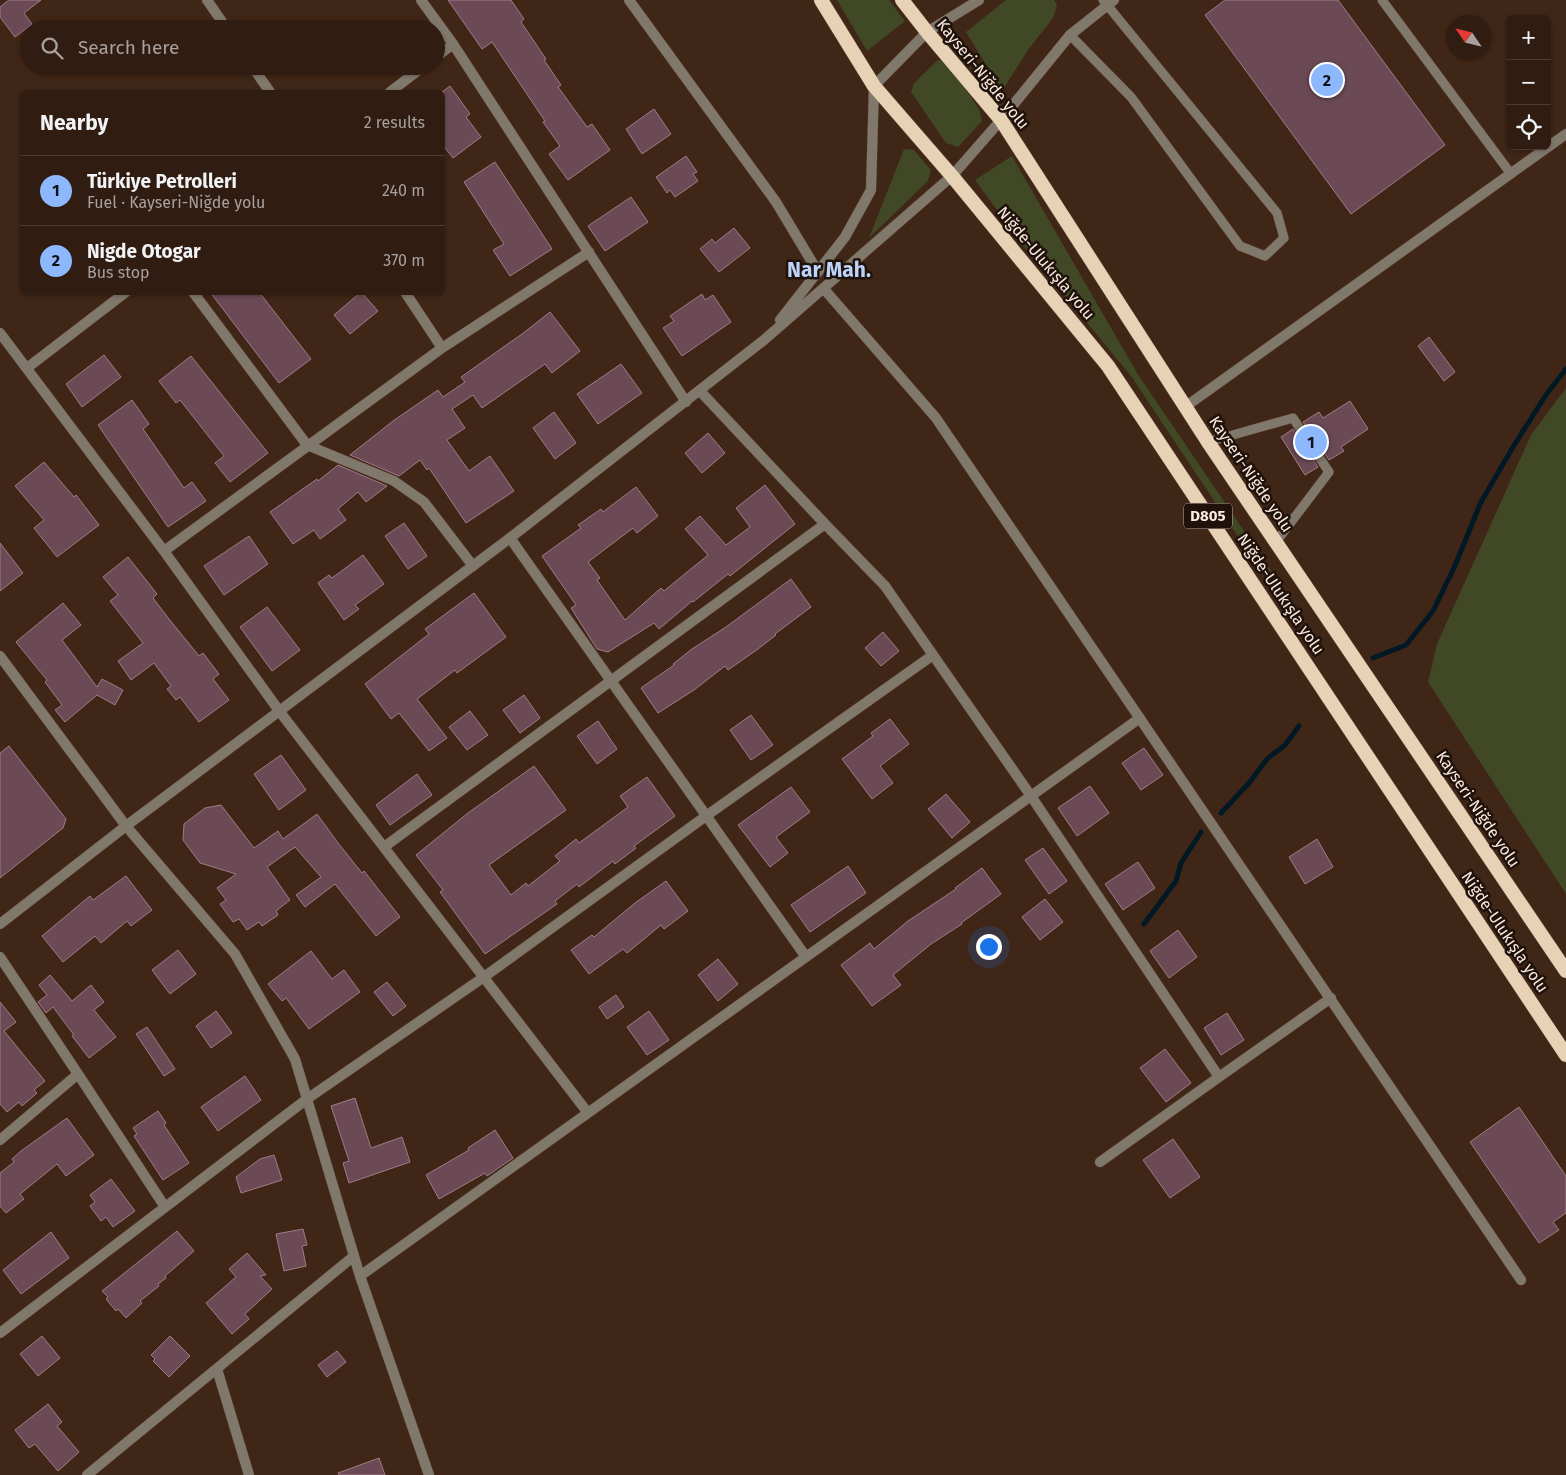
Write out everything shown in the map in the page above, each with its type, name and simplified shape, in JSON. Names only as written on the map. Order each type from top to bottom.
[{"type":"highway","name":"Niğde-Ulukışla yolu","points":[[821,0],[874,86],[952,176],[1108,366],[1566,1055]]},
{"type":"highway","name":"Kayseri-Niğde yolu","points":[[902,0],[1001,120],[1208,442],[1566,971]]},
{"type":"street","points":[[207,0],[221,20]]},
{"type":"street","points":[[422,0],[436,20]]},
{"type":"street","points":[[629,0],[776,202],[818,272]]},
{"type":"street","points":[[764,340],[845,237],[871,190],[874,86],[927,32],[979,0]]},
{"type":"street","points":[[0,924],[126,826],[510,538],[764,340],[952,176],[1070,36],[1107,2]]},
{"type":"street","points":[[445,33],[686,402]]},
{"type":"street","points":[[445,50],[453,44]]},
{"type":"street","points":[[258,75],[269,90]]},
{"type":"street","points":[[393,90],[412,75]]},
{"type":"street","points":[[1185,407],[1566,134]]},
{"type":"street","points":[[164,551],[442,348],[588,252]]},
{"type":"street","points":[[824,289],[936,418],[1522,1280]]},
{"type":"street","points":[[27,368],[122,295]]},
{"type":"street","points":[[195,295],[307,445],[394,480],[424,502],[473,566]]},
{"type":"street","points":[[407,295],[442,348]]},
{"type":"street","points":[[0,333],[164,551],[280,712],[588,1113]]},
{"type":"street","points":[[700,391],[824,524],[885,586],[1031,796],[1219,1077]]},
{"type":"street","points":[[384,847],[824,524]]},
{"type":"street","points":[[510,538],[806,957]]},
{"type":"street","points":[[0,1333],[307,1099],[484,977],[933,654]]},
{"type":"street","points":[[0,656],[126,826],[235,954],[294,1059],[360,1276],[429,1475]]},
{"type":"street","points":[[360,1276],[1140,718]]},
{"type":"street","points":[[0,957],[165,1207]]},
{"type":"street","points":[[1100,1162],[1331,998]]},
{"type":"street","points":[[0,1140],[78,1074]]},
{"type":"street","points":[[87,1475],[354,1256]]},
{"type":"street","points":[[217,1369],[249,1475]]},
{"type":"lane","points":[[1382,0],[1511,174]]},
{"type":"lane","points":[[1070,36],[1131,97],[1240,246],[1264,256],[1284,238],[1277,213],[1107,2]]},
{"type":"lane","points":[[1208,442],[1293,418],[1328,472],[1276,542]]},
{"type":"green space","points":[[837,0],[889,0],[905,21],[867,51]]},
{"type":"green space","points":[[1006,0],[1054,0],[1057,5],[1053,18],[1028,50],[1002,91],[966,32]]},
{"type":"green space","points":[[938,60],[947,62],[979,109],[982,121],[958,147],[946,143],[911,92],[914,83]]},
{"type":"green space","points":[[904,149],[914,150],[931,170],[928,181],[869,238]]},
{"type":"green space","points":[[1012,156],[1137,373],[1280,584],[1273,589],[1131,376],[1022,244],[975,180]]},
{"type":"green space","points":[[1566,388],[1566,894],[1428,682],[1437,644],[1531,435]]},
{"type":"building","points":[[9,0],[41,0],[24,13],[29,20],[20,20],[20,33],[15,37],[0,17],[0,7]]},
{"type":"building","points":[[448,0],[511,0],[524,19],[521,22],[561,85],[558,87],[587,127],[592,124],[610,150],[568,180],[549,154],[560,146],[543,122],[545,121],[492,42],[482,49]]},
{"type":"building","points":[[1225,0],[1338,0],[1445,145],[1351,214],[1205,15]]},
{"type":"building","points":[[450,86],[470,114],[466,117],[481,137],[453,158],[445,148],[445,90]]},
{"type":"building","points":[[654,109],[671,134],[642,154],[626,129]]},
{"type":"building","points":[[686,156],[697,172],[693,174],[698,181],[675,197],[670,190],[667,193],[656,177]]},
{"type":"building","points":[[495,162],[552,249],[510,276],[493,250],[504,244],[464,182]]},
{"type":"building","points":[[631,197],[648,222],[605,251],[588,226]]},
{"type":"building","points":[[734,228],[750,248],[719,272],[700,249],[712,239],[715,243]]},
{"type":"building","points":[[702,294],[705,300],[713,295],[731,322],[682,356],[663,328],[674,321],[670,316]]},
{"type":"building","points":[[212,295],[261,295],[311,359],[279,383]]},
{"type":"building","points":[[357,295],[364,295],[378,311],[350,334],[334,315]]},
{"type":"building","points":[[550,312],[580,351],[552,373],[545,364],[482,408],[473,395],[452,409],[465,428],[447,440],[469,471],[490,456],[514,491],[466,523],[429,468],[427,470],[420,460],[399,476],[350,455],[393,421],[438,390],[443,397],[465,382],[461,377]]},
{"type":"building","points":[[1429,337],[1455,372],[1444,381],[1418,346]]},
{"type":"building","points":[[104,355],[121,377],[82,407],[66,384]]},
{"type":"building","points":[[191,356],[268,453],[230,482],[215,463],[224,456],[180,400],[176,403],[159,381]]},
{"type":"building","points":[[621,364],[642,393],[598,424],[577,394]]},
{"type":"building","points":[[132,400],[149,424],[143,429],[184,488],[192,482],[206,501],[168,527],[98,425]]},
{"type":"building","points":[[1350,401],[1368,429],[1341,447],[1344,451],[1329,460],[1303,422],[1319,412],[1323,418]]},
{"type":"building","points":[[554,412],[576,443],[555,459],[533,428]]},
{"type":"building","points":[[1293,429],[1318,467],[1305,475],[1281,437]]},
{"type":"building","points":[[708,433],[725,453],[702,473],[685,453]]},
{"type":"building","points":[[44,462],[74,497],[76,495],[99,525],[57,557],[34,528],[44,520],[15,486]]},
{"type":"building","points":[[338,465],[387,486],[366,502],[358,492],[338,509],[346,520],[320,539],[314,530],[293,544],[270,512],[317,479],[318,481]]},
{"type":"building","points":[[765,485],[795,524],[730,576],[728,574],[692,601],[659,629],[654,623],[608,652],[597,649],[571,608],[576,605],[542,556],[581,528],[578,525],[601,509],[603,512],[636,487],[658,516],[637,533],[633,528],[588,562],[600,578],[597,580],[625,620],[661,588],[664,591],[708,555],[685,529],[700,516],[726,545],[750,527],[736,508]]},
{"type":"building","points":[[404,523],[427,556],[408,569],[385,536]]},
{"type":"building","points":[[249,536],[268,564],[224,595],[204,566]]},
{"type":"building","points":[[0,543],[23,573],[0,591]]},
{"type":"building","points":[[363,555],[384,584],[355,605],[359,609],[344,620],[318,583],[329,575],[332,578]]},
{"type":"building","points":[[128,557],[157,594],[153,598],[169,619],[199,656],[203,653],[219,674],[213,679],[229,700],[199,722],[180,697],[176,700],[167,689],[171,686],[154,663],[131,680],[118,661],[143,643],[110,601],[118,595],[103,577]]},
{"type":"building","points":[[791,579],[811,607],[728,670],[725,666],[694,690],[658,713],[641,688],[674,665],[692,649],[726,627]]},
{"type":"building","points":[[474,593],[506,637],[457,673],[455,670],[417,699],[447,738],[429,751],[399,713],[391,719],[365,684],[429,634],[425,629]]},
{"type":"building","points":[[63,603],[81,625],[62,640],[97,687],[102,679],[123,690],[115,705],[97,695],[65,722],[55,710],[62,705],[45,682],[47,680],[16,642]]},
{"type":"building","points":[[267,607],[300,650],[272,671],[240,627]]},
{"type":"building","points":[[883,632],[899,651],[881,666],[865,648]]},
{"type":"building","points":[[524,695],[540,718],[520,733],[503,710]]},
{"type":"building","points":[[470,711],[488,735],[467,750],[449,727]]},
{"type":"building","points":[[751,715],[773,745],[751,760],[730,730]]},
{"type":"building","points":[[890,719],[909,744],[880,766],[893,783],[872,799],[842,759],[873,736],[871,733]]},
{"type":"building","points":[[598,721],[617,749],[597,764],[577,736]]},
{"type":"building","points":[[9,746],[66,819],[63,828],[0,878],[0,753]]},
{"type":"building","points":[[1144,748],[1163,775],[1141,790],[1122,763]]},
{"type":"building","points":[[281,755],[306,790],[279,810],[254,774]]},
{"type":"building","points":[[534,766],[566,810],[489,865],[511,895],[526,883],[528,886],[560,861],[555,856],[576,839],[579,843],[628,807],[620,796],[647,777],[675,816],[634,846],[636,848],[615,864],[613,861],[579,887],[577,884],[555,901],[557,904],[485,954],[440,892],[443,890],[416,855],[468,813]]},
{"type":"building","points":[[417,774],[432,795],[390,825],[376,805]]},
{"type":"building","points":[[1090,786],[1109,813],[1077,836],[1058,808]]},
{"type":"building","points":[[791,787],[810,812],[776,837],[788,853],[770,867],[738,825]]},
{"type":"building","points":[[946,794],[970,822],[952,838],[928,809]]},
{"type":"building","points":[[221,805],[254,848],[278,831],[283,839],[317,814],[362,873],[364,871],[400,917],[376,936],[335,884],[305,907],[296,895],[321,877],[295,847],[267,867],[290,900],[276,911],[278,915],[262,926],[259,922],[247,930],[239,919],[233,922],[220,904],[226,900],[217,888],[236,874],[200,863],[183,840],[184,824],[205,808]]},
{"type":"building","points":[[1317,839],[1333,867],[1305,884],[1289,857]]},
{"type":"building","points":[[1043,848],[1067,881],[1049,894],[1025,860]]},
{"type":"building","points":[[1138,862],[1155,888],[1123,910],[1105,884]]},
{"type":"building","points":[[848,866],[866,893],[810,932],[791,905]]},
{"type":"building","points":[[982,868],[1001,894],[962,924],[931,944],[893,975],[901,985],[872,1006],[841,965],[870,943],[874,949],[908,921],[956,889]]},
{"type":"building","points":[[126,876],[152,910],[131,926],[127,921],[101,943],[95,936],[63,962],[42,936],[90,896],[93,900]]},
{"type":"building","points":[[666,881],[688,911],[664,929],[661,925],[627,953],[623,949],[589,974],[571,950],[592,935],[594,937],[635,903]]},
{"type":"building","points":[[1045,899],[1063,922],[1040,940],[1022,917]]},
{"type":"building","points":[[1178,930],[1197,957],[1169,978],[1150,951]]},
{"type":"building","points":[[178,950],[196,974],[170,994],[152,970]]},
{"type":"building","points":[[311,951],[332,979],[344,970],[360,992],[309,1029],[286,998],[282,1001],[268,984]]},
{"type":"building","points":[[718,959],[738,984],[718,1001],[698,975]]},
{"type":"building","points":[[50,975],[72,1001],[91,985],[104,1002],[94,1010],[116,1037],[89,1058],[53,1007],[46,1013],[38,1002],[47,995],[39,985]]},
{"type":"building","points":[[387,982],[406,1006],[393,1016],[374,992]]},
{"type":"building","points":[[616,995],[624,1007],[607,1019],[599,1007]]},
{"type":"building","points":[[0,1002],[16,1022],[4,1031],[45,1081],[34,1090],[37,1093],[22,1106],[19,1102],[7,1112],[0,1104]]},
{"type":"building","points":[[216,1011],[232,1033],[211,1048],[196,1026]]},
{"type":"building","points":[[649,1011],[669,1040],[647,1055],[627,1027]]},
{"type":"building","points":[[1227,1013],[1244,1040],[1221,1055],[1204,1028]]},
{"type":"building","points":[[147,1027],[175,1069],[164,1076],[136,1034]]},
{"type":"building","points":[[1165,1049],[1191,1083],[1166,1102],[1140,1068]]},
{"type":"building","points":[[245,1076],[261,1100],[218,1131],[201,1107]]},
{"type":"building","points":[[355,1098],[371,1148],[402,1137],[410,1162],[349,1183],[343,1163],[349,1161],[331,1106]]},
{"type":"building","points":[[1519,1107],[1566,1176],[1566,1213],[1553,1222],[1559,1230],[1539,1243],[1470,1142]]},
{"type":"building","points":[[158,1111],[166,1123],[164,1125],[189,1163],[163,1180],[134,1136],[137,1134],[133,1128]]},
{"type":"building","points":[[67,1118],[94,1155],[66,1176],[57,1164],[20,1194],[24,1199],[6,1213],[0,1206],[0,1173],[14,1162],[12,1159],[21,1151]]},
{"type":"building","points":[[495,1130],[513,1158],[487,1176],[485,1173],[439,1199],[426,1175],[469,1150],[468,1148]]},
{"type":"building","points":[[1173,1139],[1200,1177],[1170,1198],[1143,1160]]},
{"type":"building","points":[[274,1155],[282,1180],[241,1193],[236,1177],[260,1159]]},
{"type":"building","points":[[111,1179],[135,1211],[113,1227],[106,1217],[101,1221],[90,1206],[95,1202],[90,1195]]},
{"type":"building","points":[[303,1229],[307,1245],[302,1246],[306,1266],[284,1271],[276,1234]]},
{"type":"building","points":[[177,1231],[194,1251],[165,1276],[166,1278],[158,1284],[159,1286],[140,1301],[142,1303],[126,1318],[118,1309],[116,1311],[102,1291]]},
{"type":"building","points":[[51,1232],[69,1258],[21,1294],[3,1270]]},
{"type":"building","points":[[247,1253],[266,1275],[260,1276],[272,1289],[245,1314],[249,1319],[232,1334],[206,1303],[236,1277],[229,1269]]},
{"type":"building","points":[[42,1336],[60,1358],[38,1376],[20,1354]]},
{"type":"building","points":[[170,1336],[190,1356],[169,1377],[153,1361],[155,1359],[151,1355]]},
{"type":"building","points":[[337,1351],[346,1362],[327,1377],[318,1365]]},
{"type":"building","points":[[48,1404],[62,1422],[57,1426],[79,1452],[58,1471],[35,1444],[29,1448],[15,1430]]},
{"type":"building","points":[[379,1458],[385,1475],[339,1475],[338,1473]]},
{"type":"waterway","points":[[1373,658],[1406,645],[1433,611],[1454,568],[1481,502],[1546,395],[1566,369]]},
{"type":"waterway","points":[[1221,813],[1249,783],[1267,759],[1285,745],[1299,726]]},
{"type":"waterway","points":[[1144,924],[1176,881],[1181,863],[1201,832]]},
{"type":"place","name":"Nigde Otogar","points":[[1327,80]]},
{"type":"place","name":"Türkiye Petrolleri","points":[[1311,442]]},
{"type":"district","name":"Nar Mah.","points":[[829,270]]}]
